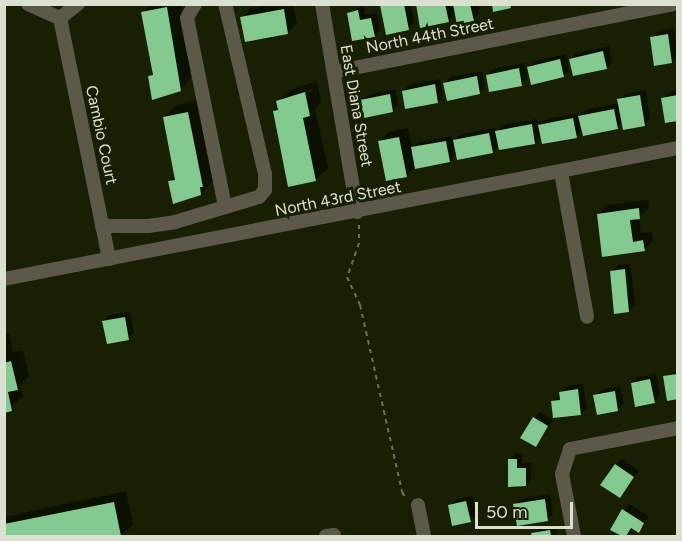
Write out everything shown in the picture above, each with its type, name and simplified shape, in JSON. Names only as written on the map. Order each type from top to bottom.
[{"type":"street","points":[[28,4],[60,18],[78,4]]},
{"type":"street","points":[[195,4],[187,18],[225,206]]},
{"type":"street","points":[[102,226],[148,226],[259,197],[265,190],[265,174],[225,4]]},
{"type":"street","name":"East Diana Street","points":[[322,4],[358,219]]},
{"type":"street","name":"North 44th Street","points":[[334,72],[673,4]]},
{"type":"street","name":"Cambio Court","points":[[60,18],[109,258]]},
{"type":"street","name":"North 43rd Street","points":[[4,279],[109,258],[358,219],[561,172],[678,148]]},
{"type":"street","points":[[561,172],[587,317]]},
{"type":"street","points":[[574,537],[562,474],[570,449],[678,428]]},
{"type":"street","points":[[418,505],[424,537]]},
{"type":"path","points":[[358,219],[359,243],[347,277],[360,305],[402,492],[418,505]]},
{"type":"building","points":[[404,4],[409,30],[386,35],[380,5]]},
{"type":"building","points":[[416,4],[445,4],[449,22],[420,28]]},
{"type":"building","points":[[453,4],[470,4],[474,21],[457,25]]},
{"type":"building","points":[[492,4],[510,4],[511,8],[493,12]]},
{"type":"building","points":[[167,7],[181,91],[152,100],[148,76],[153,75],[141,12]]},
{"type":"building","points":[[284,9],[288,34],[245,42],[240,17]]},
{"type":"building","points":[[358,10],[360,20],[371,18],[375,37],[352,41],[347,13]]},
{"type":"building","points":[[668,34],[672,63],[654,66],[650,37]]},
{"type":"building","points":[[603,51],[607,69],[573,76],[569,59]]},
{"type":"building","points":[[560,59],[564,77],[531,85],[527,67]]},
{"type":"building","points":[[519,68],[522,86],[489,92],[486,75]]},
{"type":"building","points":[[477,76],[480,94],[447,101],[443,83]]},
{"type":"building","points":[[435,84],[438,103],[405,109],[402,91]]},
{"type":"building","points":[[305,92],[310,116],[303,118],[316,181],[288,187],[273,111],[278,110],[276,101]]},
{"type":"building","points":[[390,94],[393,112],[364,118],[360,100]]},
{"type":"building","points":[[640,95],[645,126],[623,130],[617,99]]},
{"type":"building","points":[[678,95],[678,121],[665,123],[661,98]]},
{"type":"building","points":[[614,109],[618,129],[583,136],[578,116]]},
{"type":"building","points":[[188,112],[203,187],[200,187],[201,195],[173,204],[168,181],[175,180],[163,117]]},
{"type":"building","points":[[573,118],[577,138],[542,144],[538,125]]},
{"type":"building","points":[[532,124],[535,144],[499,150],[495,131]]},
{"type":"building","points":[[489,133],[493,153],[457,160],[453,140]]},
{"type":"building","points":[[399,137],[407,177],[386,181],[378,141]]},
{"type":"building","points":[[446,141],[450,162],[415,169],[411,147]]},
{"type":"building","points":[[639,208],[640,219],[630,220],[633,242],[643,240],[645,251],[602,257],[597,214]]},
{"type":"building","points":[[625,269],[629,312],[614,314],[610,271]]},
{"type":"building","points":[[125,317],[129,340],[107,344],[102,321]]},
{"type":"building","points":[[11,361],[18,390],[8,392],[12,411],[4,413],[4,363]]},
{"type":"building","points":[[677,374],[678,399],[667,401],[663,376]]},
{"type":"building","points":[[650,379],[655,403],[635,407],[631,383]]},
{"type":"building","points":[[578,389],[581,415],[553,418],[551,401],[560,400],[559,392]]},
{"type":"building","points":[[615,391],[618,411],[597,415],[593,395]]},
{"type":"building","points":[[533,417],[548,426],[536,447],[520,438]]},
{"type":"building","points":[[508,459],[517,459],[517,468],[526,468],[526,486],[508,487]]},
{"type":"building","points":[[615,464],[634,477],[620,498],[600,485]]},
{"type":"building","points":[[545,499],[548,521],[517,526],[513,504]]},
{"type":"building","points":[[466,501],[471,522],[452,526],[448,505]]},
{"type":"building","points":[[114,502],[121,536],[4,536],[4,524]]},
{"type":"building","points":[[622,509],[644,523],[639,533],[631,528],[626,536],[622,536],[610,530]]},
{"type":"building","points":[[550,530],[551,536],[532,536],[531,533]]}]
